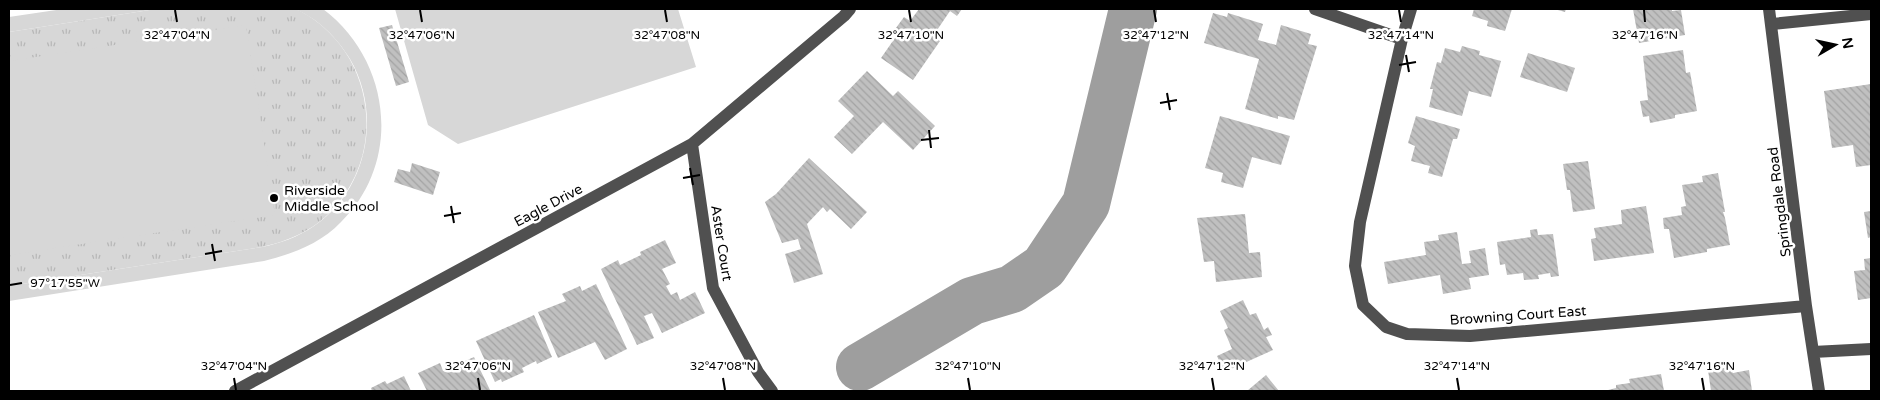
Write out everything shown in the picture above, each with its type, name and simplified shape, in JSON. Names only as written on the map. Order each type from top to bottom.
[{"type":"street","name":"Eagle Drive","points":[[243,389],[692,144],[850,9]]},
{"type":"street","points":[[1315,9],[1402,40]]},
{"type":"street","name":"Browning Court East","points":[[1411,9],[1402,40],[1360,222],[1355,266],[1363,305],[1386,327],[1407,334],[1470,336],[1806,306]]},
{"type":"street","name":"Springdale Road","points":[[1770,9],[1806,306],[1819,391]]},
{"type":"street","points":[[1772,24],[1871,14]]},
{"type":"street","name":"Aster Court","points":[[692,144],[713,288],[758,372],[772,391]]},
{"type":"street","points":[[1813,352],[1871,349]]},
{"type":"green space","points":[[291,8],[300,11],[325,28],[344,50],[358,76],[365,104],[366,132],[361,160],[349,187],[324,218],[308,230],[272,245],[9,286],[9,32],[156,9]]},
{"type":"green space","points":[[63,9],[156,9],[9,32],[9,17]]},
{"type":"green space","points":[[294,9],[323,9],[346,30],[363,55],[375,83],[381,112],[380,141],[374,170],[361,197],[341,222],[315,242],[285,255],[264,261],[9,301],[9,286],[276,244],[308,230],[332,211],[347,192],[358,172],[367,126],[365,103],[360,80],[350,59],[339,44],[319,23]]},
{"type":"green space","points":[[395,9],[678,9],[696,67],[458,144],[428,125]]},
{"type":"green space","points":[[246,25],[275,215],[9,255],[9,61]]},
{"type":"building","points":[[919,9],[962,9],[957,16],[950,11],[933,36],[940,41],[913,80],[881,58],[897,35],[893,32],[904,17],[910,21]]},
{"type":"building","points":[[1474,9],[1512,9],[1505,31],[1487,26],[1488,21],[1472,16]]},
{"type":"building","points":[[1554,9],[1566,9],[1565,12]]},
{"type":"building","points":[[1633,9],[1681,10],[1685,35],[1639,43]]},
{"type":"building","points":[[1213,13],[1227,17],[1228,13],[1263,24],[1258,40],[1276,45],[1281,25],[1311,34],[1308,44],[1317,46],[1294,120],[1278,116],[1278,119],[1245,109],[1259,59],[1204,43]]},
{"type":"building","points":[[392,25],[409,82],[396,86],[379,28]]},
{"type":"building","points":[[1462,46],[1480,51],[1479,55],[1501,61],[1491,97],[1469,91],[1462,116],[1429,107],[1433,89],[1430,89],[1437,62],[1441,63],[1445,48],[1460,52]]},
{"type":"building","points":[[1683,50],[1686,73],[1690,72],[1697,111],[1675,115],[1675,118],[1650,123],[1649,116],[1643,117],[1640,101],[1648,100],[1643,56]]},
{"type":"building","points":[[1528,53],[1575,68],[1567,92],[1520,77]]},
{"type":"building","points":[[867,71],[893,96],[898,91],[935,126],[913,150],[883,122],[852,154],[834,137],[854,116],[838,101]]},
{"type":"building","points":[[1871,84],[1871,165],[1856,167],[1853,145],[1832,148],[1824,91]]},
{"type":"building","points":[[1220,116],[1290,136],[1281,165],[1252,157],[1243,188],[1221,182],[1223,173],[1205,168]]},
{"type":"building","points":[[1416,116],[1460,129],[1457,139],[1453,139],[1442,177],[1428,173],[1430,166],[1411,161],[1415,146],[1408,143]]},
{"type":"building","points":[[809,158],[867,212],[851,229],[830,209],[827,212],[823,207],[807,224],[823,274],[794,283],[785,254],[801,249],[798,239],[782,243],[765,202],[776,194]]},
{"type":"building","points":[[1588,161],[1595,209],[1573,212],[1570,190],[1567,190],[1563,164]]},
{"type":"building","points":[[412,163],[440,172],[433,195],[394,182],[398,169],[410,172]]},
{"type":"building","points":[[1718,173],[1730,245],[1707,249],[1707,252],[1674,258],[1669,229],[1664,229],[1663,218],[1682,215],[1681,207],[1686,206],[1682,185],[1703,182],[1702,176]]},
{"type":"building","points":[[1646,206],[1654,253],[1594,261],[1591,239],[1596,238],[1594,228],[1622,224],[1621,210]]},
{"type":"building","points":[[1871,211],[1871,237],[1868,238],[1864,212]]},
{"type":"building","points":[[1245,214],[1249,253],[1260,252],[1262,277],[1216,282],[1214,261],[1204,262],[1197,218]]},
{"type":"building","points":[[1537,229],[1538,235],[1553,234],[1559,276],[1551,277],[1550,273],[1538,275],[1539,279],[1524,280],[1523,273],[1507,275],[1505,264],[1500,265],[1497,242],[1531,237],[1530,230]]},
{"type":"building","points":[[1457,232],[1462,264],[1471,263],[1469,251],[1485,248],[1489,275],[1469,278],[1471,289],[1443,294],[1440,275],[1388,284],[1384,262],[1426,255],[1424,242],[1439,240],[1438,235]]},
{"type":"building","points":[[665,240],[676,263],[662,269],[670,284],[666,286],[671,295],[677,292],[680,300],[695,292],[705,313],[662,333],[652,313],[644,316],[654,338],[637,345],[601,269],[618,260],[620,265],[641,255],[640,252]]},
{"type":"building","points":[[1871,258],[1871,298],[1858,300],[1854,271],[1865,270],[1864,259]]},
{"type":"building","points":[[596,284],[627,349],[605,360],[595,342],[558,358],[538,312],[566,301],[562,294],[580,286],[582,291]]},
{"type":"building","points":[[1243,300],[1250,315],[1256,313],[1264,330],[1268,327],[1272,335],[1266,337],[1273,350],[1224,372],[1217,356],[1232,349],[1224,330],[1228,328],[1220,311]]},
{"type":"building","points":[[534,315],[552,357],[537,364],[536,361],[522,368],[524,372],[502,382],[501,379],[495,382],[476,341]]},
{"type":"building","points":[[474,357],[490,390],[427,391],[418,373],[440,363],[443,371]]},
{"type":"building","points":[[1732,367],[1733,373],[1749,370],[1752,391],[1711,391],[1708,370]]},
{"type":"building","points":[[1661,374],[1664,391],[1604,391],[1616,388],[1616,385],[1630,383],[1629,379]]},
{"type":"building","points":[[1266,375],[1279,391],[1247,391]]},
{"type":"building","points":[[404,376],[411,391],[372,391],[371,388],[385,381],[387,384]]},
{"type":"waterway","points":[[860,367],[972,301],[1012,289],[1044,267],[1086,204],[1133,9]]},
{"type":"place","name":"Riverside Middle School","points":[[274,198]]}]
